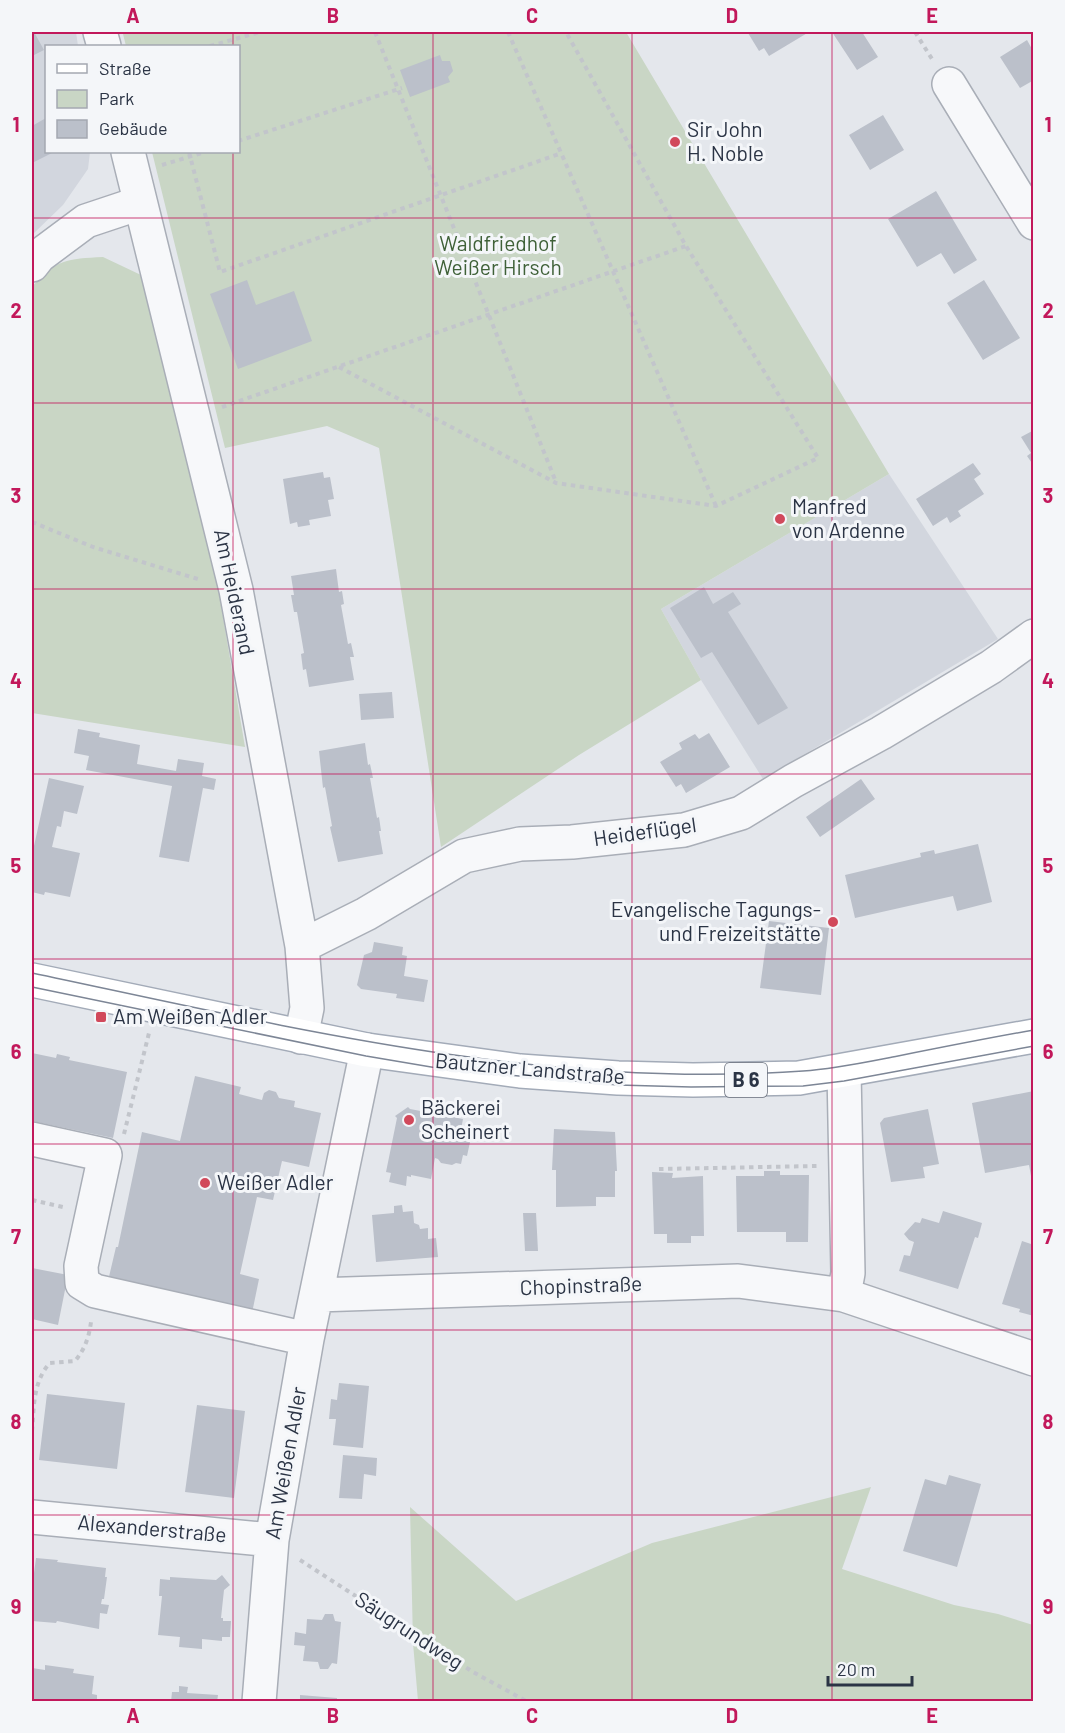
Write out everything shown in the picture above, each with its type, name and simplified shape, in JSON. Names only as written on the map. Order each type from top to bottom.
[{"type":"main road","name":"Bautzner Landstraße","points":[[32,980],[367,1050],[520,1071],[618,1078],[693,1080],[799,1078],[1034,1036]]},
{"type":"street","points":[[949,84],[1034,223]]},
{"type":"street","points":[[32,265],[39,256],[86,221],[134,176]]},
{"type":"street","name":"Am Heiderand","points":[[134,176],[236,590],[302,946],[307,1008],[301,1037]]},
{"type":"street","name":"Heideflügel","points":[[302,946],[366,914],[464,856],[520,844],[572,842],[684,830],[741,813],[792,781],[881,733],[991,667],[1034,636]]},
{"type":"street","name":"Am Weißen Adler","points":[[259,1701],[282,1548],[307,1339],[367,1050]]},
{"type":"street","points":[[843,1295],[848,1273],[844,1071]]},
{"type":"street","points":[[32,1139],[105,1155],[81,1266],[82,1283],[95,1291],[307,1339]]},
{"type":"street","name":"Chopinstraße","points":[[317,1295],[738,1281],[843,1295],[1034,1359]]},
{"type":"street","name":"Alexanderstraße","points":[[32,1518],[282,1548]]},
{"type":"path","points":[[214,45],[260,32]]},
{"type":"path","points":[[375,32],[400,88],[556,483]]},
{"type":"path","points":[[508,32],[716,506]]},
{"type":"path","points":[[339,367],[556,483],[716,506],[818,458],[686,246],[566,32]]},
{"type":"path","points":[[240,140],[400,88]]},
{"type":"path","points":[[134,176],[189,154],[220,272],[562,153]]},
{"type":"path","points":[[193,417],[686,246]]},
{"type":"path","points":[[32,522],[93,548],[236,590]]},
{"type":"path","points":[[124,1134],[156,1006]]},
{"type":"path","points":[[659,1169],[846,1166]]},
{"type":"path","points":[[32,1431],[41,1373],[50,1363],[75,1361],[83,1351],[90,1334],[95,1291]]},
{"type":"path","name":"Säugrundweg","points":[[282,1548],[473,1672],[528,1701]]},
{"type":"shaded area","points":[[32,32],[76,32],[78,45],[45,45],[45,153],[90,153],[88,169],[63,205],[32,235]]},
{"type":"shaded area","points":[[889,474],[998,639],[763,779],[701,680],[661,609]]},
{"type":"green space","name":"Waldfriedhof Weißer Hirsch","points":[[124,32],[626,32],[889,474],[661,609],[701,680],[579,755],[441,847],[379,448],[327,426],[225,448],[152,153],[240,153],[240,45],[126,45]]},
{"type":"green space","points":[[103,257],[141,275],[149,296],[214,564],[245,747],[32,713],[32,287],[48,271],[63,262]]},
{"type":"green space","points":[[871,1487],[842,1569],[954,1605],[998,1614],[1033,1625],[1033,1701],[418,1701],[413,1643],[410,1507],[516,1601],[652,1543]]},
{"type":"building","points":[[32,32],[44,50],[32,56]]},
{"type":"building","points":[[809,32],[769,56],[764,48],[759,51],[748,33]]},
{"type":"building","points":[[832,32],[862,32],[878,57],[857,70]]},
{"type":"building","points":[[1027,40],[1032,49],[1034,48],[1034,80],[1020,88],[1000,57]]},
{"type":"building","points":[[440,55],[442,61],[450,61],[453,71],[448,77],[450,82],[410,97],[400,70]]},
{"type":"building","points":[[883,115],[904,150],[870,170],[849,135]]},
{"type":"building","points":[[45,119],[45,153],[52,153],[32,163],[32,126]]},
{"type":"building","points":[[936,191],[977,260],[954,274],[941,253],[917,267],[888,219]]},
{"type":"building","points":[[247,280],[256,305],[294,291],[312,341],[238,369],[210,294]]},
{"type":"building","points":[[984,280],[1020,338],[983,360],[947,303]]},
{"type":"building","points":[[1034,430],[1034,466],[1027,456],[1031,453],[1021,437]]},
{"type":"building","points":[[973,463],[981,474],[974,479],[984,494],[958,511],[961,516],[950,523],[947,517],[933,526],[916,499]]},
{"type":"building","points":[[323,472],[324,478],[330,477],[334,499],[328,500],[331,516],[309,520],[310,525],[298,527],[297,522],[290,524],[283,479]]},
{"type":"building","points":[[336,569],[339,592],[342,591],[344,604],[341,605],[348,644],[351,643],[354,657],[350,657],[354,680],[309,687],[306,669],[303,670],[301,654],[304,653],[297,612],[294,612],[291,595],[294,595],[291,576]]},
{"type":"building","points":[[704,587],[713,604],[733,592],[741,604],[728,612],[788,708],[758,725],[712,652],[701,658],[670,608]]},
{"type":"building","points":[[392,692],[394,718],[361,720],[359,694]]},
{"type":"building","points":[[78,729],[100,733],[99,737],[140,745],[137,764],[176,771],[178,759],[204,763],[202,776],[216,779],[214,790],[203,788],[189,862],[159,857],[172,786],[86,770],[89,756],[74,753]]},
{"type":"building","points":[[709,733],[730,767],[686,793],[681,784],[676,787],[660,762],[682,749],[679,743],[695,734],[699,739]]},
{"type":"building","points":[[365,743],[368,765],[370,764],[373,778],[370,778],[377,818],[379,817],[383,854],[338,862],[330,827],[332,826],[325,787],[323,788],[319,751]]},
{"type":"building","points":[[49,778],[84,786],[77,814],[64,811],[61,827],[57,826],[52,847],[80,853],[70,897],[32,892],[32,855]]},
{"type":"building","points":[[861,779],[875,799],[820,837],[806,817]]},
{"type":"building","points":[[978,844],[992,902],[957,911],[953,896],[855,918],[845,875],[921,857],[920,853],[934,850],[935,854]]},
{"type":"building","points":[[769,921],[829,928],[821,995],[760,988]]},
{"type":"building","points":[[374,942],[403,947],[402,955],[407,956],[404,976],[428,980],[424,1002],[396,998],[397,994],[361,989],[357,985],[364,955],[372,952]]},
{"type":"building","points":[[32,1053],[56,1058],[57,1054],[70,1057],[69,1060],[127,1072],[113,1138],[32,1121]]},
{"type":"building","name":"Weißer Adler","points":[[195,1076],[241,1087],[239,1094],[262,1100],[264,1093],[269,1090],[276,1092],[279,1098],[295,1101],[294,1107],[321,1113],[309,1167],[282,1161],[273,1200],[257,1197],[240,1274],[259,1279],[252,1313],[108,1281],[116,1247],[118,1247],[142,1132],[180,1141]]},
{"type":"building","points":[[1034,1091],[1034,1176],[1031,1176],[1029,1165],[985,1173],[972,1103]]},
{"type":"building","points":[[408,1107],[463,1119],[459,1140],[470,1142],[467,1156],[463,1155],[461,1164],[441,1163],[435,1158],[431,1179],[407,1176],[406,1186],[389,1182],[391,1173],[386,1172],[397,1118],[395,1116]]},
{"type":"building","points":[[928,1109],[939,1164],[923,1167],[925,1178],[891,1182],[880,1123],[884,1118]]},
{"type":"building","points":[[554,1129],[615,1132],[617,1171],[615,1171],[615,1197],[596,1197],[596,1206],[556,1207],[556,1170],[552,1170]]},
{"type":"building","points":[[764,1171],[780,1171],[780,1175],[809,1175],[808,1242],[786,1242],[786,1232],[737,1232],[736,1176],[764,1176]]},
{"type":"building","points":[[652,1172],[673,1173],[672,1178],[703,1176],[704,1236],[691,1236],[691,1243],[667,1243],[667,1234],[654,1234]]},
{"type":"building","points":[[402,1205],[403,1212],[413,1211],[414,1223],[419,1225],[420,1229],[428,1228],[428,1239],[436,1238],[438,1257],[376,1262],[372,1215],[394,1213],[394,1206]]},
{"type":"building","points":[[943,1211],[982,1223],[958,1289],[899,1271],[904,1255],[910,1256],[914,1242],[904,1234],[915,1222],[920,1223],[922,1218],[939,1223]]},
{"type":"building","points":[[523,1213],[536,1213],[538,1251],[525,1251]]},
{"type":"building","points":[[1022,1241],[1034,1245],[1034,1316],[1002,1304]]},
{"type":"building","points":[[32,1268],[68,1275],[58,1325],[32,1319]]},
{"type":"building","points":[[339,1383],[369,1386],[363,1448],[333,1445],[336,1419],[329,1419],[331,1399],[337,1400]]},
{"type":"building","points":[[47,1394],[125,1403],[117,1469],[39,1460]]},
{"type":"building","points":[[197,1405],[245,1411],[234,1498],[185,1492]]},
{"type":"building","points":[[343,1455],[377,1458],[376,1476],[364,1474],[362,1499],[339,1498]]},
{"type":"building","points":[[949,1475],[981,1484],[957,1567],[903,1551],[925,1479],[946,1485]]},
{"type":"building","points":[[36,1558],[106,1568],[104,1599],[101,1604],[109,1605],[107,1614],[100,1613],[99,1629],[57,1621],[56,1623],[32,1621],[32,1588]]},
{"type":"building","points":[[222,1575],[230,1585],[224,1590],[221,1618],[223,1621],[231,1621],[230,1637],[222,1637],[222,1641],[202,1639],[202,1649],[179,1647],[180,1637],[158,1635],[162,1596],[159,1596],[160,1579],[170,1580],[170,1577],[216,1580]]},
{"type":"building","points":[[325,1614],[333,1614],[335,1621],[341,1622],[337,1664],[332,1663],[328,1669],[320,1669],[318,1662],[303,1661],[305,1646],[294,1645],[295,1632],[306,1634],[307,1619],[322,1620]]},
{"type":"building","points":[[45,1665],[74,1669],[73,1673],[94,1676],[92,1694],[97,1695],[97,1702],[32,1702],[32,1668],[45,1670]]},
{"type":"building","points":[[179,1686],[188,1687],[187,1693],[218,1695],[217,1702],[171,1702],[172,1692],[179,1692]]},
{"type":"building","points":[[300,1695],[337,1698],[337,1702],[300,1702]]},
{"type":"tram line","points":[[32,973],[222,1013],[414,1049],[511,1062],[608,1071],[705,1074],[815,1070],[1034,1030]]},
{"type":"tram line","points":[[32,987],[366,1056],[443,1069],[618,1085],[803,1086],[844,1081],[1034,1046]]},
{"type":"place","name":"Sir John H. Noble","points":[[675,142]]},
{"type":"place","name":"Manfred von Ardenne","points":[[780,519]]},
{"type":"place","name":"Evangelische Tagungs- und Freizeitstätte","points":[[833,922]]},
{"type":"place","name":"Am Weißen Adler","points":[[101,1017]]},
{"type":"place","name":"Bäckerei Scheinert","points":[[409,1120]]},
{"type":"place","name":"Weißer Adler","points":[[205,1183]]}]
